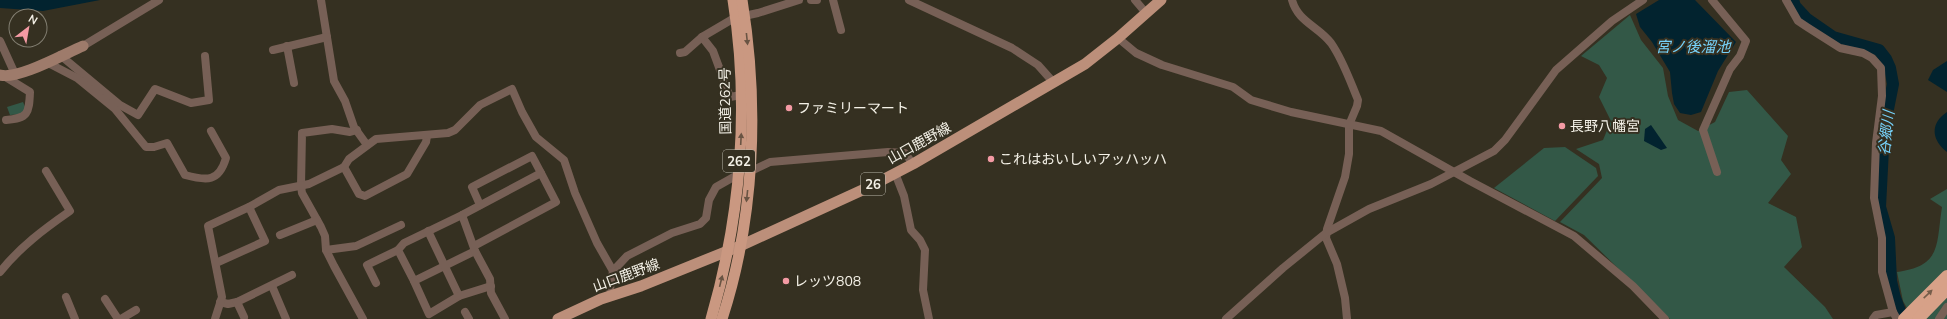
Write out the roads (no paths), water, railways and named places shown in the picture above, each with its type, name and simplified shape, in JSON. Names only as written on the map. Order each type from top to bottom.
[{"type":"highway","name":"国道262号","points":[[722,319],[734,248],[744,173],[750,92],[740,17],[733,0]]},
{"type":"highway","name":"国道262号","points":[[742,0],[740,17],[744,173]]},
{"type":"highway","name":"国道262号","points":[[710,319],[734,248]]},
{"type":"highway","points":[[1910,317],[1947,276]]},
{"type":"highway","points":[[1910,317],[1947,290]]},
{"type":"main road","name":"山口鹿野線","points":[[558,319],[601,299],[640,286],[734,248],[913,164],[1085,64],[1118,38],[1161,0]]},
{"type":"main road","points":[[7,75],[24,73],[83,46]]},
{"type":"street","points":[[83,46],[159,0]]},
{"type":"street","points":[[321,0],[334,81],[356,130],[368,145]]},
{"type":"street","points":[[680,53],[685,52],[702,37],[740,17],[758,14],[799,0]]},
{"type":"street","points":[[811,0],[817,0]]},
{"type":"street","points":[[832,0],[841,30]]},
{"type":"street","points":[[909,0],[1012,48],[1038,65],[1054,83]]},
{"type":"street","points":[[1136,0],[1146,13]]},
{"type":"street","points":[[1292,0],[1298,15],[1322,33],[1331,44],[1358,100],[1358,106],[1349,125],[1349,154],[1346,177],[1326,233],[1326,238],[1337,264],[1345,298],[1347,319]]},
{"type":"street","points":[[1226,319],[1283,268],[1326,233],[1369,209],[1406,195],[1494,151],[1505,140],[1529,109],[1556,70],[1612,21],[1643,0]]},
{"type":"street","points":[[1712,0],[1746,41],[1740,56],[1730,69],[1703,130],[1717,172]]},
{"type":"street","points":[[1786,0],[1798,21],[1840,48],[1863,53],[1872,58],[1881,68],[1882,96],[1876,143],[1874,198],[1882,238],[1882,272],[1895,316],[1876,315],[1873,319]]},
{"type":"street","points":[[273,50],[327,37]]},
{"type":"street","points":[[702,37],[713,51],[730,97],[741,95]]},
{"type":"street","points":[[1118,38],[1136,53],[1162,65],[1233,87],[1251,100],[1291,112],[1381,131],[1574,236],[1633,286],[1665,319]]},
{"type":"street","points":[[0,41],[7,75],[30,92],[28,113],[22,118],[6,120]]},
{"type":"street","points":[[287,46],[294,83]]},
{"type":"street","points":[[60,56],[120,105],[138,114],[155,89],[192,102],[209,100],[205,56]]},
{"type":"street","points":[[49,61],[52,65],[77,78],[114,109],[146,147],[154,148],[167,143],[185,175],[207,179],[217,176],[223,169],[226,158],[210,131]]},
{"type":"street","points":[[215,319],[222,297],[208,226],[279,190],[301,186],[344,167],[349,159],[376,139],[427,136],[448,133],[455,130],[480,105],[512,89],[522,112],[536,137],[564,160],[575,193],[597,244],[613,271]]},
{"type":"street","points":[[356,130],[350,132],[332,129],[302,133],[301,186],[302,193],[324,236],[326,250],[363,319]]},
{"type":"street","points":[[344,167],[359,194],[365,196],[407,174],[426,142],[427,136]]},
{"type":"street","points":[[612,296],[610,289],[613,271],[627,256],[672,233],[700,224],[706,218],[709,200],[716,187],[744,173],[770,162],[888,152],[905,153],[913,164]]},
{"type":"street","points":[[414,281],[444,266],[556,202],[532,156],[472,188],[480,205]]},
{"type":"street","points":[[0,272],[14,254],[36,234],[70,211],[46,171]]},
{"type":"street","points":[[895,173],[904,196],[910,230],[920,240],[925,250],[923,290],[929,319]]},
{"type":"street","points":[[376,283],[367,265],[398,250],[404,243],[541,174]]},
{"type":"street","points":[[216,263],[268,240],[248,207]]},
{"type":"street","points":[[462,214],[474,248],[490,279],[491,293],[505,319]]},
{"type":"street","points":[[280,235],[316,220]]},
{"type":"street","points":[[326,250],[356,246],[401,225]]},
{"type":"street","points":[[428,231],[459,296]]},
{"type":"street","points":[[398,250],[429,314],[459,296],[491,286]]},
{"type":"street","points":[[220,302],[228,304],[237,302],[292,275]]},
{"type":"street","points":[[272,286],[286,319]]},
{"type":"street","points":[[66,297],[75,319]]},
{"type":"street","points":[[106,299],[118,319]]},
{"type":"street","points":[[237,302],[244,317]]},
{"type":"street","points":[[1939,319],[1947,307]]},
{"type":"street","points":[[121,319],[136,310]]},
{"type":"water","points":[[0,0],[100,0],[48,10],[48,8],[0,8]]},
{"type":"water","name":"宮ノ後溜池","points":[[1659,0],[1695,0],[1736,42],[1718,71],[1701,112],[1691,115],[1680,113],[1674,104],[1670,72],[1652,42],[1640,27],[1636,14]]},
{"type":"water","points":[[1947,61],[1947,92],[1928,80],[1933,70]]},
{"type":"water","points":[[1947,112],[1947,152],[1935,137],[1935,126],[1941,116]]},
{"type":"water","points":[[1651,125],[1667,148],[1661,150],[1644,141],[1645,129]]},
{"type":"waterway","name":"谷郷川","points":[[1793,0],[1795,6],[1807,19],[1833,37],[1879,50],[1886,59],[1890,68],[1893,84],[1884,129],[1880,207],[1889,238],[1891,281],[1895,298],[1903,319]]},
{"type":"place","name":"ファミリーマート","points":[[789,108]]},
{"type":"place","name":"長野八幡宮","points":[[1562,126]]},
{"type":"place","name":"これはおいしいアッハッハ","points":[[991,159]]},
{"type":"place","name":"レッツ808","points":[[786,281]]}]
